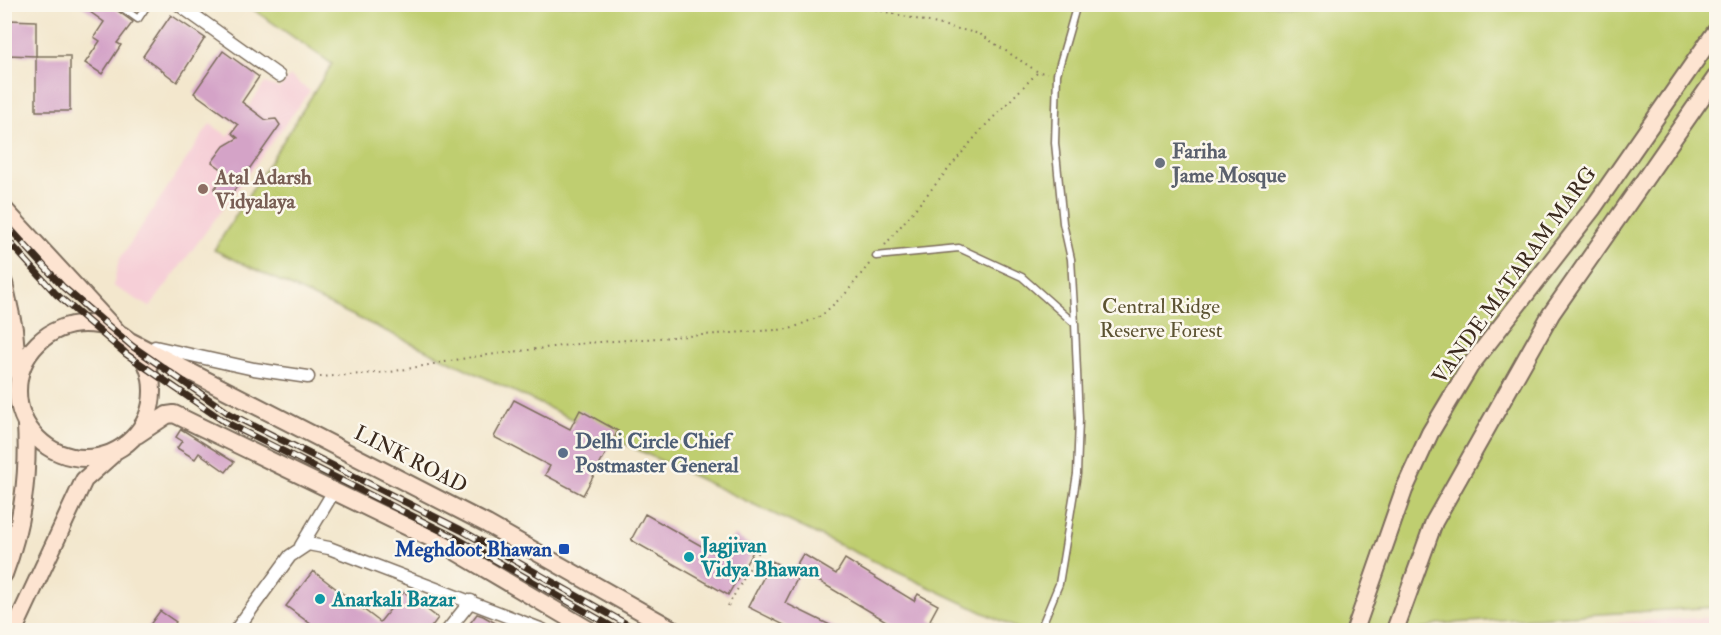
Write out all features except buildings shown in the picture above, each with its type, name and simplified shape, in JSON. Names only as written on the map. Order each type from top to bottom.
[{"type":"main road","name":"VANDE MATARAM MARG","points":[[1355,630],[1404,490],[1430,433],[1470,366],[1593,208],[1716,31]]},
{"type":"main road","points":[[1395,630],[1434,522],[1551,314],[1716,77]]},
{"type":"main road","points":[[4,208],[122,337],[142,354],[152,381],[150,410],[137,435]]},
{"type":"main road","points":[[4,283],[18,381],[19,404],[26,425],[26,470],[14,549],[4,574]]},
{"type":"main road","points":[[18,381],[22,365],[31,351],[42,339],[56,330],[89,324],[105,327],[122,337]]},
{"type":"main road","name":"LINK ROAD","points":[[122,337],[487,524],[674,630]]},
{"type":"main road","points":[[14,630],[84,480],[137,435],[167,415],[174,414],[443,544],[590,630]]},
{"type":"main road","points":[[26,425],[46,447],[67,456],[89,459],[117,451]]},
{"type":"street","points":[[178,4],[279,76]]},
{"type":"street","points":[[122,337],[169,351],[308,377]]},
{"type":"street","points":[[236,630],[284,563],[301,546],[334,491]]},
{"type":"street","points":[[301,546],[317,544],[330,548],[543,630]]},
{"type":"street","points":[[448,630],[471,601]]},
{"type":"lane","points":[[117,4],[138,19],[148,4]]},
{"type":"lane","points":[[1040,630],[1059,584],[1074,505],[1079,420],[1076,324],[1071,259],[1057,186],[1054,143],[1057,74],[1077,4]]},
{"type":"lane","points":[[876,256],[959,248],[1022,277],[1076,324]]},
{"type":"path","points":[[852,4],[980,34],[1038,72],[1057,74]]},
{"type":"path","points":[[308,377],[390,372],[472,357],[585,343],[790,329],[821,316],[846,293],[981,130],[1038,72]]},
{"type":"path","points":[[728,606],[761,548]]},
{"type":"shaded area","name":"Atal Adarsh Vidyalaya","points":[[290,76],[310,91],[150,307],[113,286],[119,260],[210,124],[228,136],[265,83],[279,88]]},
{"type":"shaded area","points":[[1716,617],[1716,630],[1608,630],[1607,623]]},
{"type":"green space","name":"Central Ridge Reserve Forest","points":[[247,5],[1716,5],[1716,607],[1437,624],[1419,630],[1020,630],[214,250],[332,64]]},
{"type":"railway","points":[[4,222],[63,287],[132,346],[230,414],[461,530],[637,630]]},
{"type":"railway","points":[[4,236],[56,294],[126,354],[225,422],[456,538],[618,630]]},
{"type":"place","name":"Fariha Jame Mosque","points":[[1160,163]]},
{"type":"place","name":"Atal Adarsh Vidyalaya","points":[[203,189]]},
{"type":"place","name":"Delhi Circle Chief Postmaster General","points":[[563,453]]},
{"type":"place","name":"Meghdoot Bhawan","points":[[564,549]]},
{"type":"place","name":"Jagjivan Vidya Bhawan","points":[[689,557]]},
{"type":"place","name":"Anarkali Bazar","points":[[320,599]]}]
